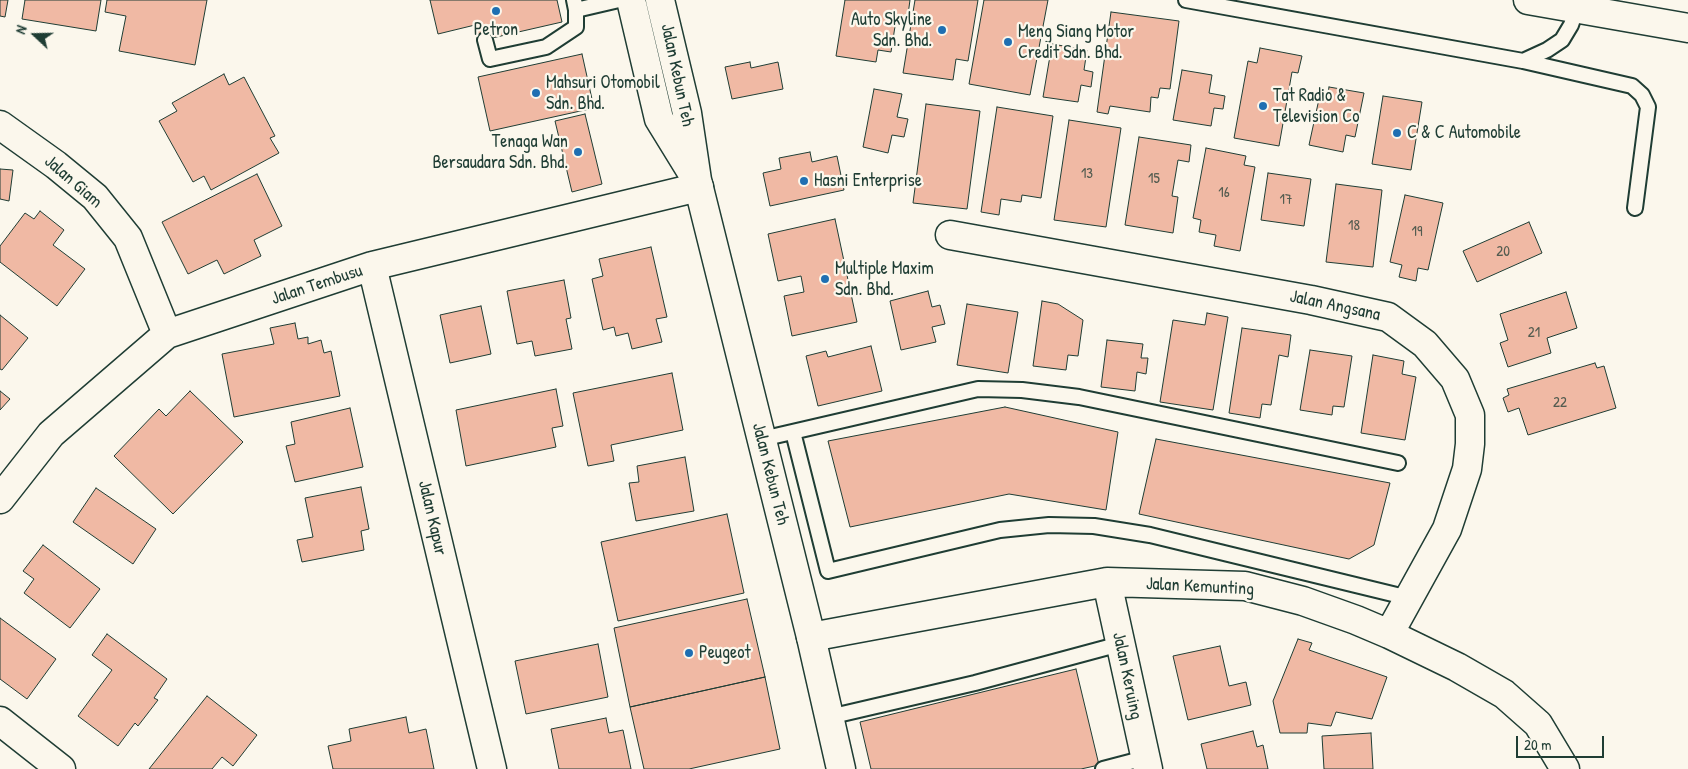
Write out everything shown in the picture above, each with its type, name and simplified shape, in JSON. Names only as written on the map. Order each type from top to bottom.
[{"type":"main road","name":"Jalan Kebun Teh","points":[[631,0],[659,119],[698,184]]},
{"type":"main road","name":"Jalan Kebun Teh","points":[[660,0],[686,113],[698,184],[811,637],[840,769]]},
{"type":"main road","points":[[1528,0],[1688,28]]},
{"type":"main road","name":"Jalan Giam","points":[[0,125],[56,165],[101,204],[128,238],[168,334]]},
{"type":"main road","name":"Jalan Tembusu","points":[[0,499],[52,434],[168,334],[372,266],[698,184]]},
{"type":"main road","name":"Jalan Angsana","points":[[950,235],[1311,300],[1388,317],[1425,344],[1455,379],[1470,415],[1470,444],[1467,469],[1447,529],[1389,634]]},
{"type":"main road","name":"Jalan Kapur","points":[[372,266],[492,769]]},
{"type":"main road","name":"Jalan Kemunting","points":[[811,637],[1107,582],[1245,586],[1302,600],[1389,634],[1457,667],[1504,694],[1538,724],[1565,769]]},
{"type":"main road","name":"Jalan Keruing","points":[[1107,582],[1147,764]]},
{"type":"main road","points":[[0,721],[61,769]]},
{"type":"lane","points":[[485,40],[490,59],[546,47],[576,27],[575,5],[620,0]]},
{"type":"lane","points":[[1186,0],[1523,61],[1632,86],[1642,95],[1648,107],[1635,208]]},
{"type":"lane","points":[[1523,61],[1547,50],[1562,40],[1577,8]]},
{"type":"lane","points":[[762,439],[978,389],[1022,390],[1079,397],[1398,463]]},
{"type":"lane","points":[[792,432],[828,571],[1000,530],[1049,525],[1094,526],[1150,535],[1409,598]]},
{"type":"lane","points":[[829,717],[976,683],[1120,644]]},
{"type":"lane","points":[[1103,769],[1147,764]]},
{"type":"building","points":[[0,0],[8,0],[5,17],[0,16]]},
{"type":"building","points":[[25,0],[101,0],[96,31],[22,19]]},
{"type":"building","points":[[107,0],[207,0],[195,65],[119,51],[126,16],[105,12]]},
{"type":"building","name":"Petron","points":[[430,0],[557,0],[562,22],[479,41],[475,25],[438,34]]},
{"type":"building","points":[[845,0],[910,0],[907,22],[896,20],[891,52],[878,50],[876,62],[836,56]]},
{"type":"building","name":"Auto Skyline Sdn. Bhd.","points":[[915,0],[978,0],[968,61],[956,59],[953,80],[903,73]]},
{"type":"building","name":"Meng Siang Motor Credit Sdn. Bhd.","points":[[984,0],[1048,0],[1030,95],[969,84]]},
{"type":"building","points":[[1111,12],[1179,21],[1170,89],[1160,88],[1158,98],[1151,97],[1150,112],[1110,106],[1108,114],[1097,112]]},
{"type":"building","points":[[1052,44],[1087,50],[1084,70],[1093,72],[1091,87],[1081,85],[1078,102],[1043,97]]},
{"type":"building","name":"Tat Radio & Television Co","points":[[1260,48],[1302,56],[1298,73],[1292,72],[1279,146],[1234,138],[1248,61],[1257,63]]},
{"type":"building","name":"Mahsuri Otomobil Sdn. Bhd.","points":[[582,54],[594,108],[490,131],[478,77]]},
{"type":"building","points":[[750,62],[751,68],[778,62],[783,89],[732,99],[725,67]]},
{"type":"building","points":[[1182,70],[1212,75],[1209,93],[1225,96],[1223,109],[1214,108],[1211,126],[1173,120]]},
{"type":"building","points":[[224,74],[229,85],[244,77],[275,136],[270,138],[279,153],[211,190],[204,176],[193,182],[159,121],[177,111],[172,103]]},
{"type":"building","points":[[1329,87],[1364,93],[1355,137],[1346,135],[1343,152],[1309,145],[1319,99],[1327,100]]},
{"type":"building","points":[[874,89],[902,94],[897,117],[908,119],[904,137],[892,135],[888,153],[863,147]]},
{"type":"building","name":"C & C Automobile","points":[[1383,96],[1422,102],[1411,170],[1372,164]]},
{"type":"building","points":[[926,104],[980,111],[967,209],[913,203]]},
{"type":"building","points":[[997,107],[1053,116],[1041,198],[1022,195],[1021,202],[1001,199],[999,215],[981,212]]},
{"type":"building","name":"Tenaga Wan Bersaudara Sdn. Bhd.","points":[[585,114],[602,184],[572,192],[555,121]]},
{"type":"building","points":[[1069,120],[1121,128],[1106,227],[1054,220]]},
{"type":"building","points":[[1139,137],[1191,145],[1189,162],[1178,160],[1172,196],[1178,197],[1173,233],[1125,225]]},
{"type":"building","points":[[1206,148],[1246,156],[1244,165],[1255,167],[1240,251],[1214,246],[1216,235],[1199,232],[1201,220],[1193,218]]},
{"type":"building","name":"Hasni Enterprise","points":[[810,152],[812,162],[837,156],[844,190],[770,206],[763,173],[781,169],[779,158]]},
{"type":"building","points":[[0,169],[13,170],[9,201],[0,199]]},
{"type":"building","points":[[1268,173],[1311,179],[1304,226],[1261,220]]},
{"type":"building","points":[[257,174],[282,226],[254,240],[261,256],[224,274],[217,260],[188,274],[162,222]]},
{"type":"building","points":[[1336,184],[1382,190],[1373,267],[1326,262]]},
{"type":"building","points":[[1405,195],[1443,203],[1428,270],[1418,268],[1416,281],[1399,277],[1402,265],[1390,262]]},
{"type":"building","points":[[40,211],[64,230],[53,245],[85,269],[57,306],[0,262],[0,246],[25,213],[34,219]]},
{"type":"building","name":"Multiple Maxim Sdn. Bhd.","points":[[835,219],[857,322],[792,336],[784,296],[804,292],[801,276],[778,281],[768,234]]},
{"type":"building","points":[[1529,222],[1542,253],[1477,282],[1463,251]]},
{"type":"building","points":[[651,247],[667,317],[656,319],[662,342],[632,349],[628,333],[616,336],[614,327],[603,330],[592,279],[603,276],[599,259]]},
{"type":"building","points":[[564,280],[571,318],[566,319],[572,349],[535,356],[532,341],[517,344],[507,291]]},
{"type":"building","points":[[928,291],[932,307],[940,305],[945,324],[932,327],[936,342],[901,350],[890,301]]},
{"type":"building","points":[[1566,292],[1577,328],[1547,338],[1551,353],[1508,367],[1500,343],[1508,340],[1500,314]]},
{"type":"building","points":[[1042,301],[1058,304],[1083,320],[1078,356],[1068,355],[1066,370],[1033,366]]},
{"type":"building","points":[[967,304],[1018,312],[1008,373],[957,365]]},
{"type":"building","points":[[481,306],[491,354],[450,363],[440,315]]},
{"type":"building","points":[[1207,313],[1228,317],[1213,410],[1160,402],[1173,320],[1205,325]]},
{"type":"building","points":[[0,315],[28,338],[2,370],[0,369]]},
{"type":"building","points":[[295,323],[298,339],[308,337],[308,344],[321,340],[324,353],[331,351],[340,396],[234,417],[222,354],[274,344],[270,328]]},
{"type":"building","points":[[1242,328],[1291,335],[1288,357],[1279,355],[1271,405],[1262,404],[1260,418],[1229,413]]},
{"type":"building","points":[[1107,340],[1143,344],[1141,358],[1148,358],[1146,374],[1137,372],[1135,391],[1101,387]]},
{"type":"building","points":[[871,346],[882,391],[818,406],[806,356],[826,351],[828,357]]},
{"type":"building","points":[[1310,350],[1352,356],[1344,407],[1333,406],[1332,415],[1300,410]]},
{"type":"building","points":[[1373,355],[1404,361],[1402,374],[1416,377],[1405,440],[1361,433]]},
{"type":"building","points":[[1595,363],[1597,368],[1604,366],[1616,408],[1528,435],[1519,408],[1508,412],[1503,398],[1509,395],[1507,389]]},
{"type":"building","points":[[672,373],[683,430],[611,445],[614,461],[588,466],[573,393]]},
{"type":"building","points":[[556,389],[563,426],[552,428],[556,447],[466,466],[456,410]]},
{"type":"building","points":[[0,391],[10,399],[0,410]]},
{"type":"building","points":[[190,391],[243,442],[173,514],[114,456],[159,409],[166,416]]},
{"type":"building","points":[[1005,407],[1118,432],[1106,510],[1009,494],[850,527],[828,441]]},
{"type":"building","points":[[350,408],[363,467],[295,482],[286,446],[295,444],[291,422]]},
{"type":"building","points":[[1156,439],[1390,483],[1374,545],[1349,559],[1139,514]]},
{"type":"building","points":[[685,457],[694,511],[636,521],[629,483],[639,482],[637,466]]},
{"type":"building","points":[[361,487],[369,529],[361,531],[364,550],[302,562],[297,540],[313,537],[305,498]]},
{"type":"building","points":[[96,488],[156,529],[133,564],[73,522]]},
{"type":"building","points":[[727,514],[744,593],[618,621],[601,542]]},
{"type":"building","points":[[43,545],[100,589],[70,628],[24,593],[34,579],[23,571]]},
{"type":"building","name":"Peugeot","points":[[747,599],[765,677],[630,707],[614,628]]},
{"type":"building","points":[[0,618],[56,659],[27,699],[0,679]]},
{"type":"building","points":[[107,634],[167,679],[154,698],[158,700],[138,726],[135,723],[118,746],[78,716],[112,670],[92,655]]},
{"type":"building","points":[[1298,639],[1312,643],[1309,650],[1387,677],[1372,719],[1336,712],[1331,726],[1308,723],[1307,733],[1280,733],[1273,701]]},
{"type":"building","points":[[598,644],[608,697],[526,714],[515,661]]},
{"type":"building","points":[[1220,646],[1229,686],[1246,682],[1251,705],[1188,720],[1173,656]]},
{"type":"building","points":[[1076,669],[1099,765],[1081,769],[871,769],[860,722]]},
{"type":"building","name":"Peugeot","points":[[765,677],[780,749],[689,769],[644,769],[630,707]]},
{"type":"building","points":[[207,696],[257,735],[233,766],[222,757],[212,769],[149,769]]},
{"type":"building","points":[[406,717],[409,733],[426,729],[434,769],[333,769],[328,746],[351,741],[349,729]]},
{"type":"building","points":[[606,718],[609,733],[623,730],[631,769],[559,769],[551,729]]},
{"type":"building","points":[[1253,731],[1257,747],[1263,745],[1268,769],[1207,769],[1201,744]]},
{"type":"building","points":[[1371,733],[1373,769],[1324,769],[1322,736]]},
{"type":"place","name":"Petron","points":[[496,11]]},
{"type":"place","name":"Auto Skyline Sdn. Bhd.","points":[[942,30]]},
{"type":"place","name":"Meng Siang Motor Credit Sdn. Bhd.","points":[[1008,42]]},
{"type":"place","name":"Mahsuri Otomobil Sdn. Bhd.","points":[[536,93]]},
{"type":"place","name":"Tat Radio & Television Co","points":[[1263,106]]},
{"type":"place","name":"C & C Automobile","points":[[1397,133]]},
{"type":"place","name":"Tenaga Wan Bersaudara Sdn. Bhd.","points":[[578,152]]},
{"type":"place","name":"Hasni Enterprise","points":[[804,181]]},
{"type":"place","name":"Multiple Maxim Sdn. Bhd.","points":[[825,279]]},
{"type":"place","name":"Peugeot","points":[[689,653]]}]
